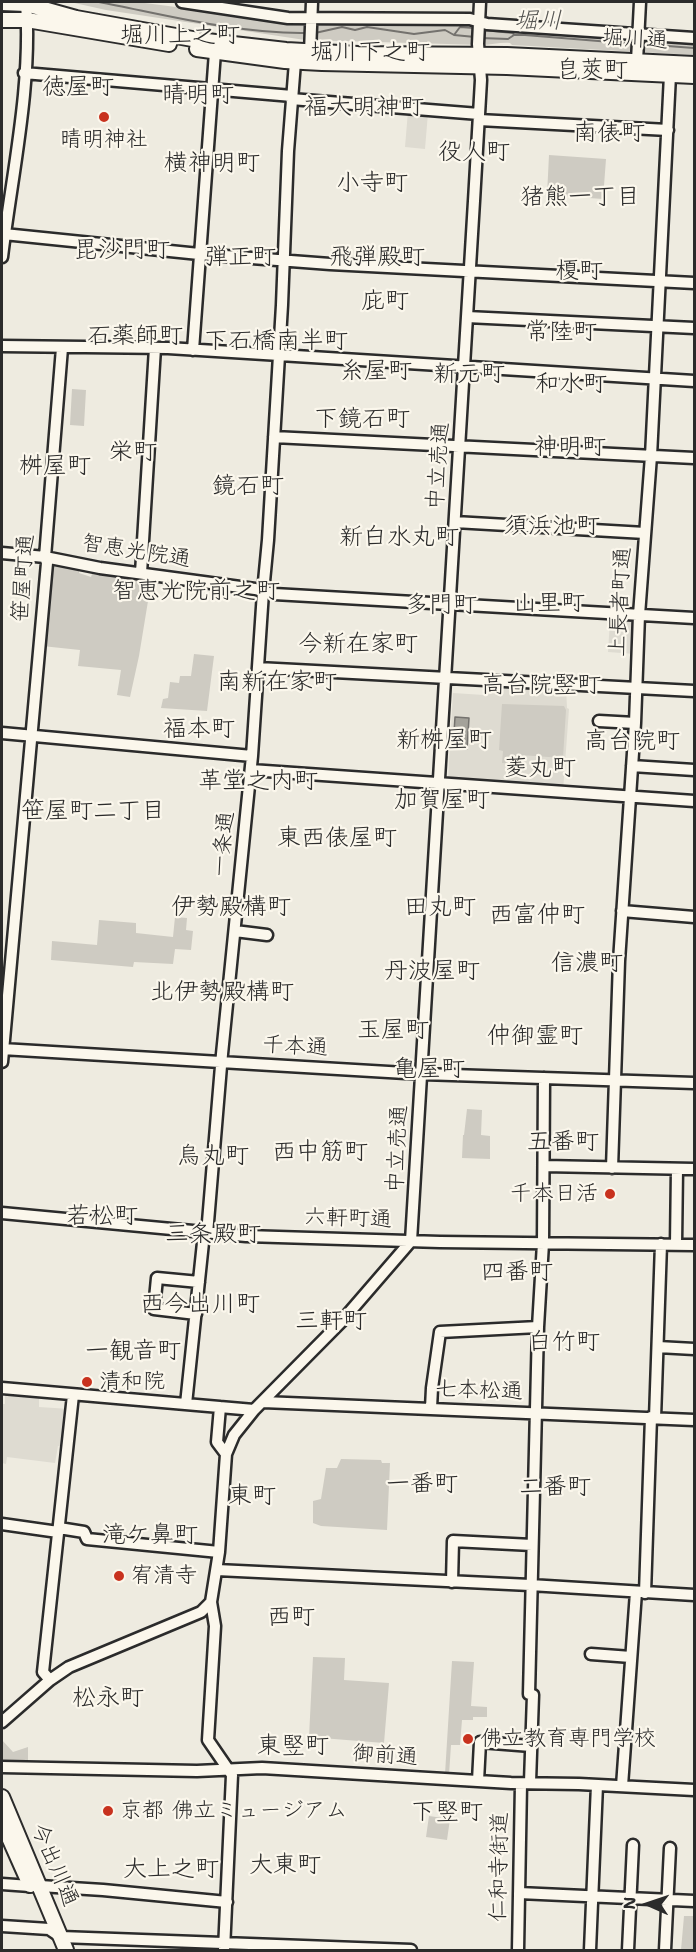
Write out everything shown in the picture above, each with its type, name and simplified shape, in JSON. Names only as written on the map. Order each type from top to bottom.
[{"type":"main road","name":"堀川通","points":[[2,3],[26,3],[76,18],[198,40],[479,56],[694,76]]},
{"type":"main road","name":"堀川通","points":[[2,20],[27,20],[215,52],[295,62],[479,56],[637,57],[694,64]]},
{"type":"main road","name":"今出川通","points":[[2,1797],[56,1939],[66,1950]]},
{"type":"main road","name":"今出川通","points":[[2,1822],[35,1886]]},
{"type":"street","points":[[182,2],[311,21],[470,19],[479,24],[694,38]]},
{"type":"street","points":[[310,46],[312,2]]},
{"type":"street","name":"中立売通","points":[[411,1241],[447,677],[454,522],[479,117],[480,2]]},
{"type":"street","points":[[637,57],[640,2]]},
{"type":"street","points":[[2,257],[16,158],[24,73],[26,3]]},
{"type":"street","points":[[193,350],[215,52]]},
{"type":"street","name":"一条通","points":[[186,1404],[206,1233],[251,770],[268,540],[291,97],[295,62]]},
{"type":"street","points":[[24,73],[211,89],[479,117],[668,130]]},
{"type":"street","name":"上長者町通","points":[[612,1168],[622,911],[635,723],[639,615],[651,456],[670,75]]},
{"type":"street","points":[[4,234],[199,254],[694,283]]},
{"type":"street","points":[[467,317],[694,328]]},
{"type":"street","points":[[2,346],[155,348],[464,365],[694,381]]},
{"type":"street","name":"笹屋町通","points":[[2,1062],[47,563],[45,556],[62,348]]},
{"type":"street","points":[[141,573],[155,348]]},
{"type":"street","points":[[274,437],[694,458]]},
{"type":"street","points":[[454,522],[645,533]]},
{"type":"street","name":"智恵光院通","points":[[2,553],[45,556],[100,568],[255,589],[274,594],[694,618]]},
{"type":"street","points":[[258,668],[694,691]]},
{"type":"street","points":[[598,721],[635,723]]},
{"type":"street","points":[[2,733],[252,756]]},
{"type":"street","points":[[632,766],[694,770]]},
{"type":"street","points":[[251,770],[694,801]]},
{"type":"street","points":[[622,911],[694,917]]},
{"type":"street","points":[[235,931],[267,935]]},
{"type":"street","name":"千本通","points":[[2,1049],[422,1074],[694,1083]]},
{"type":"street","name":"仁和寺街道","points":[[518,1950],[525,1783],[531,1746],[533,1695],[529,1694],[530,1585],[538,1327],[543,1243],[544,1078]]},
{"type":"street","points":[[544,1166],[694,1169]]},
{"type":"street","points":[[676,1244],[677,1169]]},
{"type":"street","name":"六軒町通","points":[[2,1213],[206,1233],[411,1241],[694,1245]]},
{"type":"street","points":[[224,1946],[232,1774],[208,1740],[215,1626],[211,1602],[219,1552],[226,1454],[234,1435],[258,1406],[341,1322],[411,1241]]},
{"type":"street","points":[[622,1786],[631,1657],[640,1592],[653,1418],[661,1244]]},
{"type":"street","points":[[196,1314],[154,1310],[157,1278],[199,1282]]},
{"type":"street","points":[[431,1408],[440,1332],[538,1327]]},
{"type":"street","points":[[658,1347],[694,1349]]},
{"type":"street","name":"七本松通","points":[[2,1388],[220,1407],[431,1408],[694,1420]]},
{"type":"street","points":[[50,1680],[43,1672],[73,1395]]},
{"type":"street","points":[[220,1407],[216,1442],[226,1454]]},
{"type":"street","points":[[2,1524],[84,1532],[87,1539],[219,1552]]},
{"type":"street","points":[[452,1582],[453,1541],[532,1545]]},
{"type":"street","points":[[217,1570],[694,1595]]},
{"type":"street","points":[[2,1722],[50,1680],[69,1667],[201,1612],[211,1602]]},
{"type":"street","points":[[591,1654],[631,1657]]},
{"type":"street","points":[[478,1781],[480,1742],[531,1746]]},
{"type":"street","name":"御前通","points":[[2,1767],[103,1770],[262,1768],[478,1781],[694,1790]]},
{"type":"street","points":[[590,1950],[597,1785]]},
{"type":"street","points":[[628,1950],[633,1845]]},
{"type":"street","points":[[665,1950],[670,1848]]},
{"type":"street","points":[[2,1884],[103,1890],[227,1902]]},
{"type":"street","points":[[519,1893],[694,1901]]},
{"type":"street","points":[[2,1926],[56,1939],[411,1950]]},
{"type":"shaded area","points":[[70,2],[137,2],[316,25],[322,21],[474,26],[490,27],[496,30],[694,41],[694,55],[512,45],[510,43],[483,45],[305,40],[106,10]]},
{"type":"shaded area","points":[[408,111],[428,113],[425,149],[405,147]]},
{"type":"shaded area","points":[[549,155],[606,159],[603,199],[547,195]]},
{"type":"shaded area","points":[[72,389],[86,390],[84,426],[70,425]]},
{"type":"shaded area","points":[[52,564],[79,571],[91,577],[92,574],[156,582],[155,596],[149,595],[130,697],[117,695],[121,670],[78,666],[80,650],[42,646],[47,622]]},
{"type":"shaded area","points":[[610,620],[634,621],[635,654],[608,652]]},
{"type":"shaded area","points":[[194,654],[214,656],[207,711],[161,708],[163,699],[168,698],[170,682],[179,683],[180,676],[191,676]]},
{"type":"shaded area","points":[[485,681],[566,687],[567,708],[569,709],[563,791],[448,780],[453,693],[484,695]]},
{"type":"shaded area","points":[[502,704],[564,706],[566,710],[563,758],[520,755],[519,764],[502,763],[503,751],[499,750]]},
{"type":"shaded area","points":[[455,717],[469,718],[467,749],[453,748]]},
{"type":"shaded area","points":[[175,917],[187,918],[186,930],[193,931],[191,950],[175,949],[173,964],[134,962],[133,967],[51,960],[52,941],[97,945],[99,920],[136,923],[136,933],[173,937]]},
{"type":"shaded area","points":[[467,1109],[482,1110],[481,1135],[490,1136],[490,1159],[462,1158]]},
{"type":"shaded area","points":[[5,1394],[39,1398],[39,1407],[70,1409],[67,1447],[58,1446],[55,1463],[7,1457],[6,1464],[2,1463],[2,1404],[5,1404]]},
{"type":"shaded area","points":[[341,1459],[381,1460],[382,1463],[390,1463],[387,1530],[321,1526],[313,1523],[313,1501],[321,1499],[326,1468],[337,1468]]},
{"type":"shaded area","points":[[313,1657],[345,1658],[344,1680],[389,1683],[384,1743],[309,1737]]},
{"type":"shaded area","points":[[452,1661],[474,1662],[471,1706],[487,1707],[487,1717],[462,1720],[460,1745],[451,1745],[449,1775],[445,1774]]},
{"type":"shaded area","points":[[2,1740],[13,1752],[28,1747],[28,1762],[4,1763]]},
{"type":"shaded area","points":[[429,1816],[450,1819],[447,1840],[426,1837]]},
{"type":"shaded area","points":[[684,1916],[694,1916],[694,1950],[681,1950]]},
{"type":"waterway","name":"堀川","points":[[99,2],[228,27],[306,33]]},
{"type":"waterway","name":"堀川","points":[[315,33],[342,27],[355,30],[367,27],[414,34],[445,30],[454,35],[475,37]]},
{"type":"waterway","points":[[454,35],[460,27],[474,28]]},
{"type":"waterway","points":[[483,30],[513,33],[514,35]]},
{"type":"waterway","name":"堀川","points":[[481,38],[508,39],[514,35],[525,35],[635,44]]},
{"type":"waterway","name":"堀川","points":[[641,44],[694,48]]},
{"type":"place","name":"晴明神社","points":[[104,117]]},
{"type":"place","name":"千本日活","points":[[610,1194]]},
{"type":"place","name":"清和院","points":[[87,1382]]},
{"type":"place","name":"宥清寺","points":[[119,1576]]},
{"type":"place","name":"佛立教育専門学校","points":[[468,1739]]},
{"type":"place","name":"京都 佛立ミュージアム","points":[[108,1811]]},
{"type":"district","name":"堀川上之町","points":[[180,36]]},
{"type":"district","name":"堀川下之町","points":[[370,53]]},
{"type":"district","name":"皀莢町","points":[[592,71]]},
{"type":"district","name":"徳屋町","points":[[78,88]]},
{"type":"district","name":"晴明町","points":[[198,96]]},
{"type":"district","name":"福大明神町","points":[[364,108]]},
{"type":"district","name":"南俵町","points":[[609,134]]},
{"type":"district","name":"役人町","points":[[474,153]]},
{"type":"district","name":"横神明町","points":[[212,164]]},
{"type":"district","name":"小寺町","points":[[372,184]]},
{"type":"district","name":"猪熊一丁目","points":[[580,198]]},
{"type":"district","name":"毘沙門町","points":[[122,251]]},
{"type":"district","name":"弾正町","points":[[240,258]]},
{"type":"district","name":"飛弾殿町","points":[[377,258]]},
{"type":"district","name":"榎町","points":[[579,272]]},
{"type":"district","name":"庇町","points":[[385,302]]},
{"type":"district","name":"常陸町","points":[[561,333]]},
{"type":"district","name":"石薬師町","points":[[135,337]]},
{"type":"district","name":"下石橋南半町","points":[[276,342]]},
{"type":"district","name":"糸屋町","points":[[376,372]]},
{"type":"district","name":"新元町","points":[[469,375]]},
{"type":"district","name":"和水町","points":[[571,385]]},
{"type":"district","name":"下鏡石町","points":[[362,420]]},
{"type":"district","name":"神明町","points":[[570,448]]},
{"type":"district","name":"栄町","points":[[133,453]]},
{"type":"district","name":"桝屋町","points":[[55,467]]},
{"type":"district","name":"鏡石町","points":[[248,487]]},
{"type":"district","name":"須浜池町","points":[[552,527]]},
{"type":"district","name":"新白水丸町","points":[[399,538]]},
{"type":"district","name":"智恵光院前之町","points":[[196,592]]},
{"type":"district","name":"山里町","points":[[549,604]]},
{"type":"district","name":"多門町","points":[[441,606]]},
{"type":"district","name":"今新在家町","points":[[358,645]]},
{"type":"district","name":"南新在家町","points":[[277,683]]},
{"type":"district","name":"高台院竪町","points":[[541,686]]},
{"type":"district","name":"福本町","points":[[199,730]]},
{"type":"district","name":"新桝屋町","points":[[444,741]]},
{"type":"district","name":"高台院町","points":[[632,742]]},
{"type":"district","name":"菱丸町","points":[[540,769]]},
{"type":"district","name":"革堂之内町","points":[[258,782]]},
{"type":"district","name":"加賀屋町","points":[[442,801]]},
{"type":"district","name":"笹屋町二丁目","points":[[93,812]]},
{"type":"district","name":"東西俵屋町","points":[[337,839]]},
{"type":"district","name":"伊勢殿構町","points":[[231,908]]},
{"type":"district","name":"田丸町","points":[[440,908]]},
{"type":"district","name":"西富仲町","points":[[537,916]]},
{"type":"district","name":"信濃町","points":[[587,964]]},
{"type":"district","name":"丹波屋町","points":[[432,972]]},
{"type":"district","name":"北伊勢殿構町","points":[[222,993]]},
{"type":"district","name":"玉屋町","points":[[393,1031]]},
{"type":"district","name":"仲御霊町","points":[[535,1037]]},
{"type":"district","name":"亀屋町","points":[[429,1070]]},
{"type":"district","name":"五番町","points":[[563,1143]]},
{"type":"district","name":"西中筋町","points":[[320,1153]]},
{"type":"district","name":"烏丸町","points":[[213,1157]]},
{"type":"district","name":"若松町","points":[[102,1217]]},
{"type":"district","name":"三条殿町","points":[[213,1235]]},
{"type":"district","name":"四番町","points":[[517,1273]]},
{"type":"district","name":"西今出川町","points":[[200,1305]]},
{"type":"district","name":"三軒町","points":[[331,1322]]},
{"type":"district","name":"白竹町","points":[[564,1343]]},
{"type":"district","name":"一観音町","points":[[133,1352]]},
{"type":"district","name":"一番町","points":[[422,1485]]},
{"type":"district","name":"二番町","points":[[555,1488]]},
{"type":"district","name":"東町","points":[[252,1497]]},
{"type":"district","name":"滝ケ鼻町","points":[[150,1536]]},
{"type":"district","name":"西町","points":[[291,1618]]},
{"type":"district","name":"松永町","points":[[108,1699]]},
{"type":"district","name":"東竪町","points":[[293,1747]]},
{"type":"district","name":"下竪町","points":[[447,1813]]},
{"type":"district","name":"大東町","points":[[285,1866]]},
{"type":"district","name":"大上之町","points":[[171,1870]]}]
